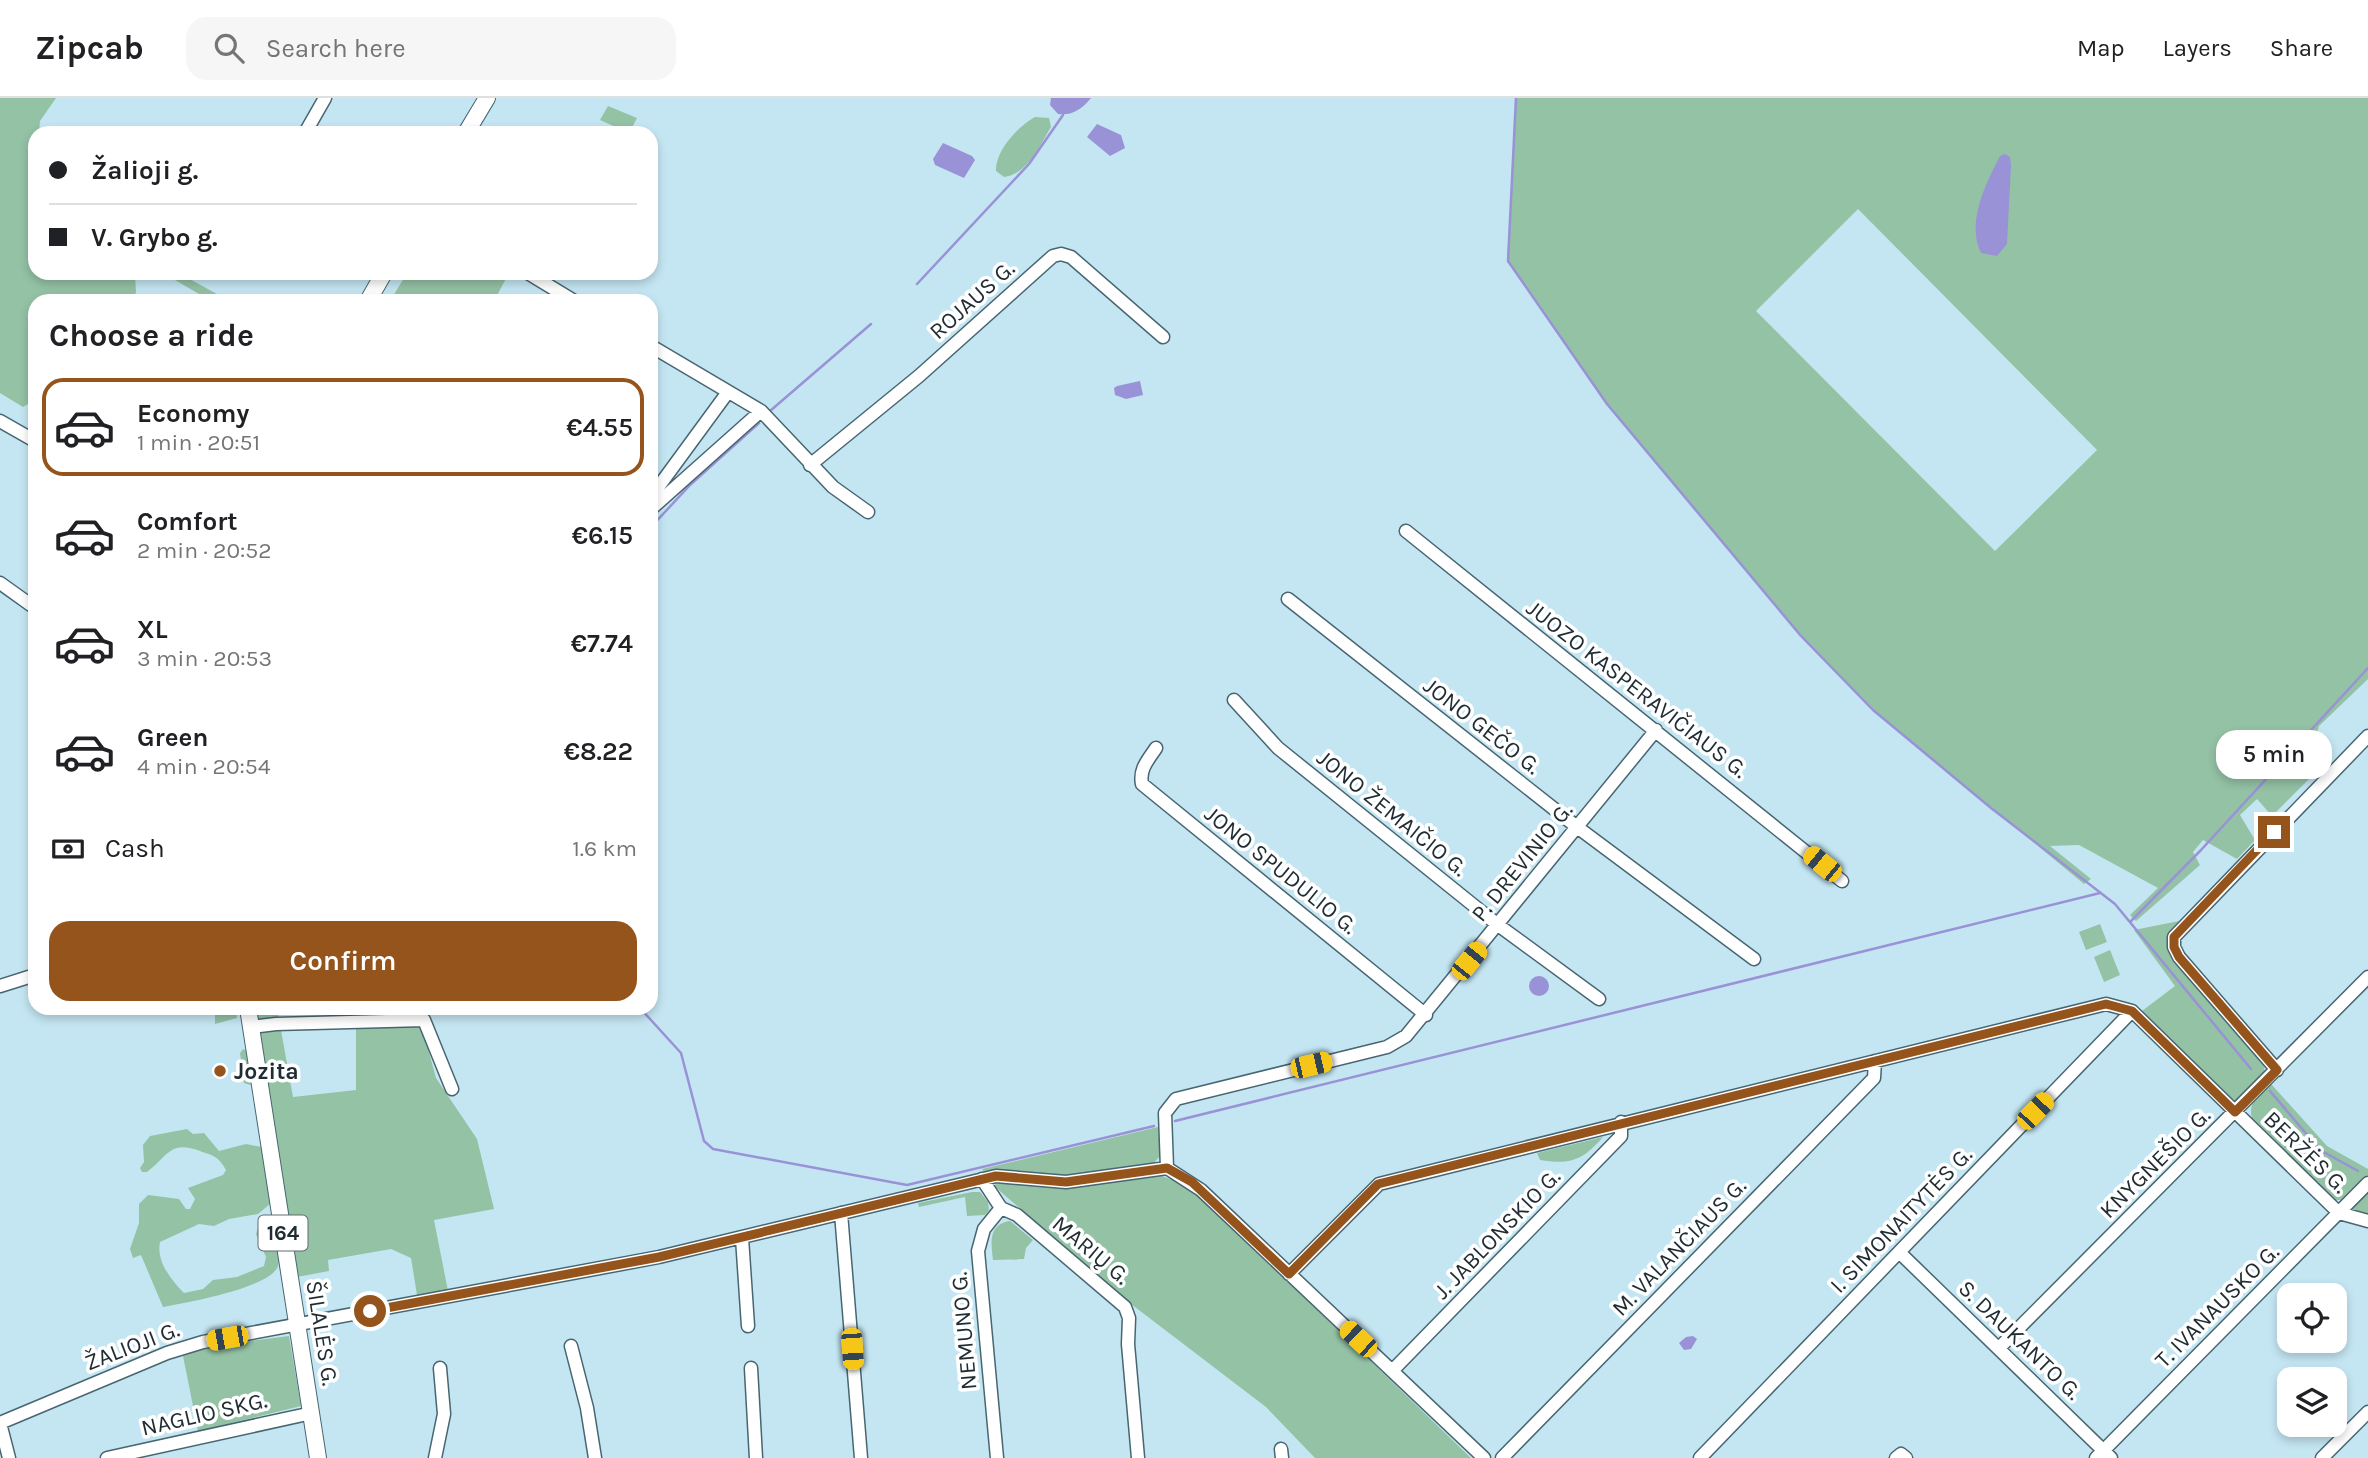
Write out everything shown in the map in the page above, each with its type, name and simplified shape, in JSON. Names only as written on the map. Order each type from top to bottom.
[{"type":"main road","points":[[470,126],[487,98]]},
{"type":"main road","name":"ŠILALĖS G.","points":[[249,1015],[318,1458]]},
{"type":"street","points":[[309,126],[325,98]]},
{"type":"street","name":"ROJAUS G.","points":[[810,465],[919,376],[1053,256],[1061,254],[1071,257],[1163,337]]},
{"type":"street","points":[[539,280],[562,294]]},
{"type":"street","points":[[658,350],[761,411],[833,487],[868,512]]},
{"type":"street","points":[[658,487],[728,392]]},
{"type":"street","points":[[658,503],[761,411]]},
{"type":"street","points":[[0,421],[28,437]]},
{"type":"street","name":"JUOZO KASPERAVIČIAUS G.","points":[[1406,531],[1842,881]]},
{"type":"street","points":[[0,583],[28,603]]},
{"type":"street","name":"JONO GEČO G.","points":[[1288,598],[1577,827],[1754,959]]},
{"type":"street","name":"JONO ŽEMAIČIO G.","points":[[1234,700],[1278,748],[1498,925],[1599,999]]},
{"type":"street","name":"P. DREVINIO G.","points":[[1167,1168],[1165,1113],[1176,1099],[1387,1048],[1406,1036],[1426,1015],[1656,730]]},
{"type":"street","points":[[2277,1070],[2179,957],[2174,947],[2174,937],[2368,736]]},
{"type":"street","name":"JONO SPUDULIO G.","points":[[1156,748],[1143,766],[1140,775],[1142,784],[1426,1015]]},
{"type":"street","points":[[0,986],[28,977]]},
{"type":"street","name":"KNYGNEŠIO G.","points":[[2000,1348],[2368,977]]},
{"type":"street","points":[[1289,1274],[1378,1184],[2106,1004],[2132,1011]]},
{"type":"street","name":"BERŽĖS G.","points":[[2132,1011],[2339,1213],[2368,1221]]},
{"type":"street","name":"I. SIMONAITYTĖS G.","points":[[1700,1458],[2132,1011]]},
{"type":"street","points":[[251,1027],[424,1020],[452,1089]]},
{"type":"street","name":"M. VALANČIAUS G.","points":[[1503,1458],[1874,1078],[1875,1061]]},
{"type":"street","name":"J. JABLONSKIO G.","points":[[1392,1371],[1621,1136],[1622,1122]]},
{"type":"street","points":[[1167,1168],[1192,1182],[1484,1458]]},
{"type":"street","name":"ŽALIOJI G.","points":[[0,1423],[186,1346],[742,1238],[982,1179],[1009,1175],[1066,1182],[1167,1168]]},
{"type":"street","name":"MARIŲ G.","points":[[982,1179],[1001,1208],[1017,1215],[1125,1307],[1129,1318],[1128,1344],[1138,1458]]},
{"type":"street","name":"T. IVANAUSKO G.","points":[[2103,1455],[2368,1183]]},
{"type":"street","name":"NEMUNO G.","points":[[997,1458],[978,1251],[984,1229],[1001,1208]]},
{"type":"street","points":[[841,1213],[860,1458]]},
{"type":"street","points":[[742,1238],[748,1326]]},
{"type":"street","name":"S. DAUKANTO G.","points":[[1899,1252],[2000,1348],[2103,1455]]},
{"type":"street","points":[[570,1346],[587,1408],[595,1458]]},
{"type":"street","points":[[435,1458],[444,1414],[440,1368]]},
{"type":"street","points":[[751,1368],[756,1458]]},
{"type":"street","points":[[2322,1458],[2368,1412]]},
{"type":"street","name":"NAGLIO SKG.","points":[[107,1458],[312,1413]]},
{"type":"street","points":[[0,1423],[9,1458]]},
{"type":"green space","points":[[0,98],[56,98],[40,121],[40,126],[28,126],[28,280],[135,280],[136,293],[28,294],[28,404],[23,407],[0,393]]},
{"type":"green space","points":[[1516,98],[2368,98],[2368,679],[2319,726],[2316,736],[2322,766],[2272,816],[2257,799],[2240,815],[2255,840],[2237,859],[2203,840],[2193,852],[2200,865],[2136,921],[2130,915],[2158,888],[2079,845],[2050,846],[2091,879],[2084,884],[1873,710],[1801,636],[1607,404],[1508,261]],"holes":[[[1858,209],[2097,450],[1995,551],[1756,311]]]},
{"type":"green space","points":[[608,106],[637,118],[633,126],[613,126],[600,120]]},
{"type":"green space","points":[[1035,117],[1049,118],[1051,127],[1027,165],[1004,177],[996,171],[1003,147],[1022,126]]},
{"type":"green space","points":[[175,280],[192,280],[217,294],[199,294]]},
{"type":"green space","points":[[403,280],[505,280],[498,294],[394,294]]},
{"type":"green space","points":[[2179,921],[2170,937],[2265,1062],[2264,1072],[2238,1101],[2229,1098],[2142,1011],[2175,986],[2134,930]]},
{"type":"green space","points":[[2100,924],[2107,942],[2086,950],[2079,932]]},
{"type":"green space","points":[[2110,950],[2120,975],[2104,982],[2094,957]]},
{"type":"green space","points":[[215,1015],[237,1015],[237,1018],[215,1024]]},
{"type":"green space","points":[[257,1015],[278,1015],[293,1097],[356,1090],[356,1017],[419,1015],[436,1078],[477,1139],[494,1209],[434,1220],[449,1296],[418,1301],[411,1258],[391,1249],[328,1260],[329,1271],[297,1277]]},
{"type":"green space","points":[[243,1049],[247,1051],[252,1083],[250,1085],[244,1083],[240,1053]]},
{"type":"green space","points":[[2271,1084],[2327,1146],[2368,1169],[2368,1175],[2341,1200],[2332,1200],[2253,1123],[2251,1110],[2254,1100]]},
{"type":"green space","points":[[1158,1127],[1161,1155],[1151,1166],[1056,1177],[985,1173],[982,1169]]},
{"type":"green space","points":[[187,1129],[193,1134],[204,1133],[219,1151],[246,1144],[262,1147],[270,1204],[258,1214],[229,1219],[214,1226],[199,1224],[160,1242],[162,1263],[170,1276],[184,1293],[203,1289],[213,1280],[237,1277],[264,1266],[266,1257],[256,1234],[258,1228],[268,1225],[276,1233],[279,1262],[272,1274],[244,1288],[163,1307],[141,1255],[133,1258],[130,1249],[139,1223],[139,1204],[148,1195],[179,1199],[186,1209],[190,1209],[195,1199],[188,1188],[223,1175],[226,1170],[218,1159],[182,1147],[170,1151],[147,1172],[142,1172],[140,1168],[144,1162],[143,1145],[150,1136]]},
{"type":"green space","points":[[1603,1137],[1582,1156],[1568,1161],[1540,1160],[1537,1153]]},
{"type":"green space","points":[[1162,1176],[1186,1185],[1211,1207],[1471,1458],[1315,1458],[1266,1407],[1131,1304],[994,1186],[1000,1180],[1062,1187]]},
{"type":"green space","points":[[2368,1189],[2368,1216],[2351,1211],[2353,1204]]},
{"type":"green space","points":[[980,1192],[988,1202],[989,1210],[985,1215],[967,1216],[965,1197],[919,1207],[918,1203]]},
{"type":"green space","points":[[1010,1221],[1033,1240],[1026,1248],[1024,1259],[993,1260],[994,1230]]},
{"type":"green space","points":[[289,1336],[301,1406],[198,1431],[183,1356],[205,1347]]},
{"type":"shaded area","points":[[1051,98],[1091,98],[1076,111],[1058,114],[1050,105]]},
{"type":"shaded area","points":[[1097,124],[1121,135],[1125,148],[1110,156],[1087,137]]},
{"type":"shaded area","points":[[943,143],[972,156],[975,160],[964,178],[935,165],[933,159]]},
{"type":"shaded area","points":[[2005,154],[2010,157],[2011,165],[2007,244],[1997,256],[1981,253],[1977,241],[1977,216],[1989,178],[2000,156]]},
{"type":"shaded area","points":[[1140,381],[1143,395],[1126,399],[1115,395],[1114,388],[1117,386]]},
{"type":"shaded area","points":[[1535,976],[1543,976],[1549,986],[1543,996],[1535,996],[1529,990],[1529,982]]},
{"type":"shaded area","points":[[1693,1336],[1697,1339],[1691,1349],[1684,1350],[1679,1343],[1686,1337]]},
{"type":"waterway","points":[[1516,98],[1508,261],[1607,404],[1801,636],[1873,710],[1991,808],[2115,904],[2251,1069]]},
{"type":"waterway","points":[[917,284],[1029,164],[1063,115]]},
{"type":"waterway","points":[[770,411],[871,324]]},
{"type":"waterway","points":[[658,519],[690,485],[759,423]]},
{"type":"waterway","points":[[2131,921],[2201,850],[2368,668]]},
{"type":"waterway","points":[[1175,1121],[2100,893]]},
{"type":"waterway","points":[[646,1015],[681,1053],[704,1141],[713,1149],[907,1185],[1154,1126]]},
{"type":"waterway","points":[[2270,1091],[2320,1150],[2358,1171]]},
{"type":"place","name":"Jozita","points":[[220,1071]]},
{"type":"route","points":[[370,1311],[659,1257],[996,1176],[1009,1175],[1066,1182],[1167,1168],[1192,1182],[1289,1274],[1378,1184],[2106,1004],[2132,1011],[2235,1112],[2277,1070],[2179,957],[2174,947],[2174,937],[2274,832]]}]
